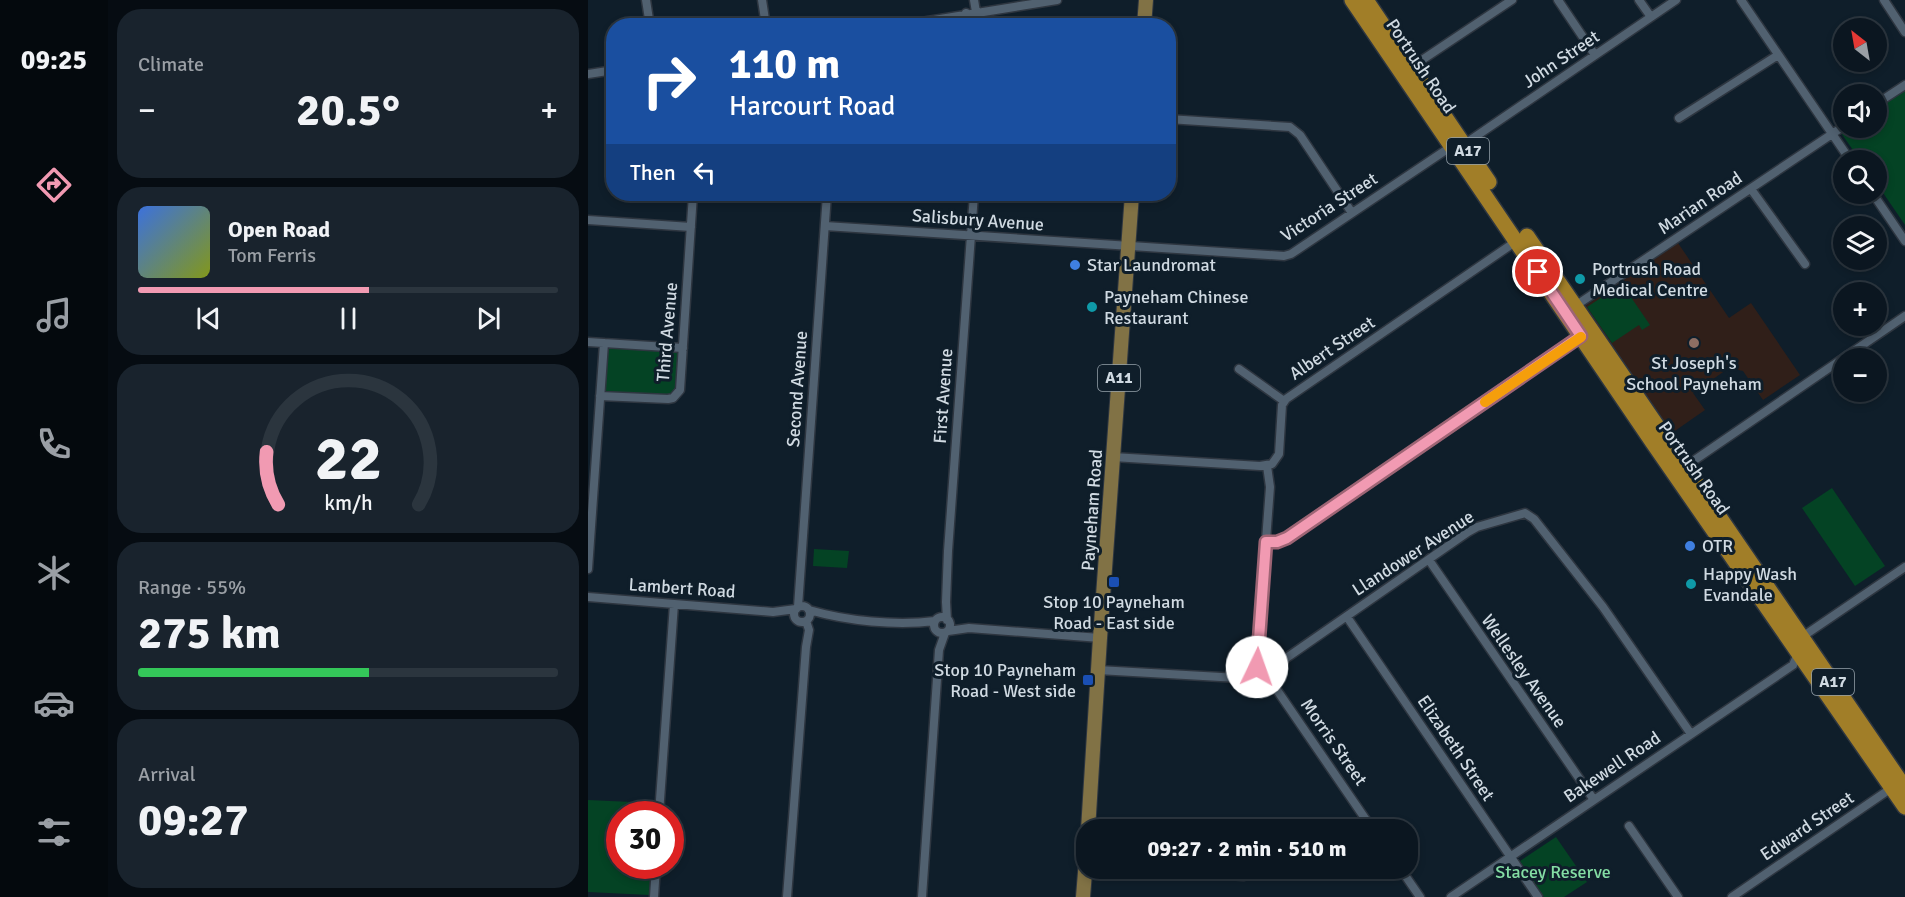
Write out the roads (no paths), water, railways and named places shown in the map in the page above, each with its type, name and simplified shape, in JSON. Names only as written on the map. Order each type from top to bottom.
[{"type":"highway","name":"Portrush Road","points":[[1352,0],[1406,70],[1522,238],[1575,306],[1800,661],[1898,782]]},
{"type":"highway","name":"Portrush Road","points":[[1366,0],[1406,70]]},
{"type":"highway","name":"Portrush Road","points":[[1522,238],[1581,336],[1802,637],[1898,782],[1905,807]]},
{"type":"highway","points":[[1779,625],[1802,637],[1800,661]]},
{"type":"main road","points":[[1145,18],[1146,0]]},
{"type":"main road","name":"Payneham Road","points":[[1089,819],[1131,201]]},
{"type":"main road","points":[[1083,897],[1085,879]]},
{"type":"street","points":[[646,0],[649,18]]},
{"type":"street","points":[[762,0],[765,18]]},
{"type":"street","points":[[970,18],[974,0]]},
{"type":"street","points":[[943,18],[1058,0]]},
{"type":"street","points":[[1406,70],[1512,0]]},
{"type":"street","points":[[1558,0],[1595,55]]},
{"type":"street","points":[[1638,0],[1651,17]]},
{"type":"street","name":"John Street","points":[[1458,145],[1676,0]]},
{"type":"street","points":[[1741,0],[1843,150]]},
{"type":"street","points":[[1884,0],[1905,32]]},
{"type":"street","points":[[1679,118],[1778,55]]},
{"type":"street","points":[[588,74],[606,71]]},
{"type":"street","points":[[1887,97],[1905,85]]},
{"type":"street","points":[[1176,119],[1290,127],[1300,135],[1352,213]]},
{"type":"street","name":"Marian Road","points":[[1575,306],[1832,134]]},
{"type":"street","name":"Victoria Street","points":[[1128,247],[1287,255],[1458,145]]},
{"type":"street","points":[[1751,189],[1805,264]]},
{"type":"street","name":"Third Avenue","points":[[600,396],[673,398],[680,390],[693,201]]},
{"type":"street","name":"Second Avenue","points":[[802,608],[800,588],[827,201]]},
{"type":"street","name":"First Avenue","points":[[922,897],[974,201]]},
{"type":"street","points":[[1880,204],[1905,241]]},
{"type":"street","points":[[588,220],[691,227]]},
{"type":"street","name":"Salisbury Avenue","points":[[825,226],[1128,247]]},
{"type":"street","name":"Albert Street","points":[[1267,466],[1275,462],[1279,454],[1284,401],[1522,238]]},
{"type":"street","points":[[1679,471],[1905,316]]},
{"type":"street","points":[[1266,542],[1277,542],[1287,538],[1581,336]]},
{"type":"street","points":[[588,342],[683,348]]},
{"type":"street","points":[[588,569],[604,343]]},
{"type":"street","points":[[1239,369],[1284,401]]},
{"type":"street","points":[[1098,670],[1252,680],[1263,676],[1257,667],[1270,487],[1267,466],[1113,457]]},
{"type":"street","name":"Llandower Avenue","points":[[1263,676],[1477,527],[1525,513],[1530,516],[1603,607],[1691,734]]},
{"type":"street","name":"Wellesley Avenue","points":[[1429,560],[1594,800]]},
{"type":"street","points":[[1802,637],[1905,567]]},
{"type":"street","name":"Lambert Road","points":[[588,597],[773,612],[802,620],[832,616]]},
{"type":"street","points":[[660,801],[674,604]]},
{"type":"street","points":[[788,897],[806,646],[802,620],[794,612],[802,608],[810,616],[802,620]]},
{"type":"street","name":"Lambert Road","points":[[773,612],[802,608],[832,616],[1100,638]]},
{"type":"street","name":"Elizabeth Street","points":[[1347,617],[1538,897]]},
{"type":"street","name":"Bakewell Road","points":[[1451,897],[1800,661]]},
{"type":"street","name":"Morris Street","points":[[1263,676],[1365,819]]},
{"type":"street","name":"Edward Street","points":[[1732,897],[1898,782]]},
{"type":"street","points":[[1629,826],[1678,897]]},
{"type":"street","points":[[654,897],[655,879]]},
{"type":"street","points":[[1408,879],[1420,897]]},
{"type":"place","name":"Star Laundromat","points":[[1075,265]]},
{"type":"place","name":"Portrush Road Medical Centre","points":[[1580,279]]},
{"type":"place","name":"Payneham Chinese Restaurant","points":[[1092,307]]},
{"type":"place","name":"St Joseph's School Payneham","points":[[1694,343]]},
{"type":"place","name":"OTR","points":[[1690,546]]},
{"type":"place","name":"Stop 10 Payneham Road - East side","points":[[1114,582]]},
{"type":"place","name":"Happy Wash Evandale","points":[[1691,584]]},
{"type":"place","name":"Stop 10 Payneham Road - West side","points":[[1088,680]]},
{"type":"park label","name":"Stacey Reserve","points":[[1553,872]]}]
